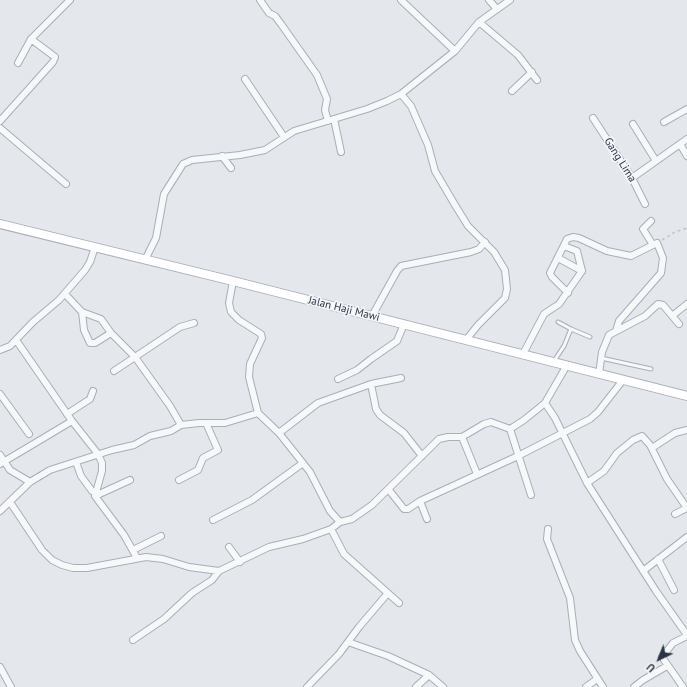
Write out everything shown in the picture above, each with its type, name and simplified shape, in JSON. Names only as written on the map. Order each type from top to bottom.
[{"type":"street","points":[[18,64],[31,39],[70,0]]},
{"type":"street","points":[[260,0],[269,13],[278,20],[317,75],[327,99],[326,110],[331,120],[341,152]]},
{"type":"street","points":[[401,0],[455,51]]},
{"type":"street","points":[[489,0],[496,8]]},
{"type":"street","points":[[145,260],[156,238],[162,200],[169,184],[180,166],[192,160],[240,155],[265,150],[294,131],[368,109],[401,94],[455,51],[479,22],[496,8],[510,0]]},
{"type":"street","points":[[479,22],[510,47],[537,80]]},
{"type":"street","points":[[0,121],[55,59],[46,49],[31,39]]},
{"type":"street","points":[[512,91],[532,72]]},
{"type":"street","points":[[245,79],[284,137]]},
{"type":"street","points":[[401,94],[411,106],[424,134],[435,171],[468,226],[485,242],[505,270],[507,294],[502,302],[478,325],[466,340]]},
{"type":"street","points":[[664,122],[687,109]]},
{"type":"street","name":"Gang Lima","points":[[593,118],[632,178],[645,204]]},
{"type":"street","points":[[633,124],[656,161]]},
{"type":"street","points":[[0,128],[66,184]]},
{"type":"street","points":[[632,178],[687,139]]},
{"type":"street","points":[[680,144],[687,156]]},
{"type":"street","points":[[222,156],[231,168]]},
{"type":"street","points":[[616,331],[619,321],[661,273],[664,258],[643,228],[651,221]]},
{"type":"street","name":"Jalan Haji Mawi","points":[[0,224],[233,280],[687,396]]},
{"type":"street","points":[[568,293],[550,275],[550,271],[567,239],[576,238],[607,251],[631,256],[655,244]]},
{"type":"street","points":[[372,316],[401,266],[472,252],[479,249],[485,242]]},
{"type":"street","points":[[523,354],[544,314],[559,304],[582,271],[577,250],[564,246]]},
{"type":"street","points":[[0,350],[10,346],[65,294],[90,262],[95,247]]},
{"type":"street","points":[[558,258],[582,271]]},
{"type":"street","points":[[233,280],[229,303],[231,312],[262,336],[250,364],[249,377],[258,413],[279,433],[303,462],[313,477],[330,511],[340,522]]},
{"type":"street","points":[[65,294],[82,312],[99,317],[111,333],[135,357],[170,406],[181,425]]},
{"type":"street","points":[[599,374],[601,358],[609,335],[645,316],[660,303],[679,324]]},
{"type":"street","points":[[672,316],[687,304]]},
{"type":"street","points":[[82,312],[84,330],[90,343],[94,343],[111,333]]},
{"type":"street","points":[[114,371],[180,327],[194,323]]},
{"type":"street","points":[[338,378],[357,370],[397,341],[404,324]]},
{"type":"street","points":[[16,340],[72,421],[98,454],[102,463],[102,471],[93,493]]},
{"type":"street","points":[[510,429],[545,403],[567,365]]},
{"type":"street","points":[[279,433],[318,403],[371,384],[401,378]]},
{"type":"street","points":[[388,490],[405,510],[408,509],[420,501],[562,435],[594,416],[623,380]]},
{"type":"street","points":[[371,384],[376,409],[380,415],[404,433],[422,456]]},
{"type":"street","points":[[67,414],[90,399],[93,391]]},
{"type":"street","points":[[0,394],[29,434]]},
{"type":"street","points":[[545,403],[555,418],[562,435],[587,483],[643,571],[687,635],[673,643],[663,653],[662,658],[683,687]]},
{"type":"street","points":[[0,511],[30,482],[50,470],[98,454],[134,445],[150,436],[171,431],[181,425],[225,423],[258,413]]},
{"type":"street","points":[[2,463],[72,421]]},
{"type":"street","points":[[179,480],[198,470],[203,458],[218,450],[206,423]]},
{"type":"street","points":[[133,640],[164,619],[192,593],[212,580],[219,572],[269,547],[331,529],[340,522],[352,519],[372,505],[442,438],[462,437],[487,423],[495,423],[510,429],[531,495]]},
{"type":"street","points":[[652,448],[675,432],[687,430]]},
{"type":"street","points":[[587,483],[600,475],[617,453],[638,436],[644,437],[652,448],[667,478],[687,508],[675,514]]},
{"type":"street","points":[[462,437],[477,474]]},
{"type":"street","points":[[0,455],[2,463],[18,476],[30,482]]},
{"type":"street","points":[[76,462],[81,476],[133,550],[137,558]]},
{"type":"street","points":[[213,520],[252,500],[303,462]]},
{"type":"street","points":[[93,493],[130,480]]},
{"type":"street","points":[[420,501],[427,519]]},
{"type":"street","points":[[10,502],[42,550],[57,563],[73,568],[87,568],[137,558],[153,557],[189,567],[219,572]]},
{"type":"street","points":[[331,529],[344,554],[399,603]]},
{"type":"street","points":[[548,529],[547,539],[570,598],[575,640],[603,687]]},
{"type":"street","points":[[133,550],[161,536]]},
{"type":"street","points":[[643,571],[687,537]]},
{"type":"street","points":[[229,547],[240,562]]},
{"type":"street","points":[[658,559],[674,590]]},
{"type":"street","points":[[307,687],[348,642],[388,593]]},
{"type":"street","points":[[348,642],[388,656],[429,675],[443,687]]},
{"type":"street","points":[[0,666],[12,687]]},
{"type":"street","points":[[634,687],[667,666]]},
{"type":"street","points":[[416,687],[429,675]]},
{"type":"street","points":[[586,687],[597,679]]},
{"type":"lane","points":[[558,322],[570,329],[590,337]]},
{"type":"lane","points":[[554,361],[564,346],[570,329]]},
{"type":"lane","points":[[601,358],[651,369]]},
{"type":"path","points":[[655,244],[672,233],[687,228]]}]
